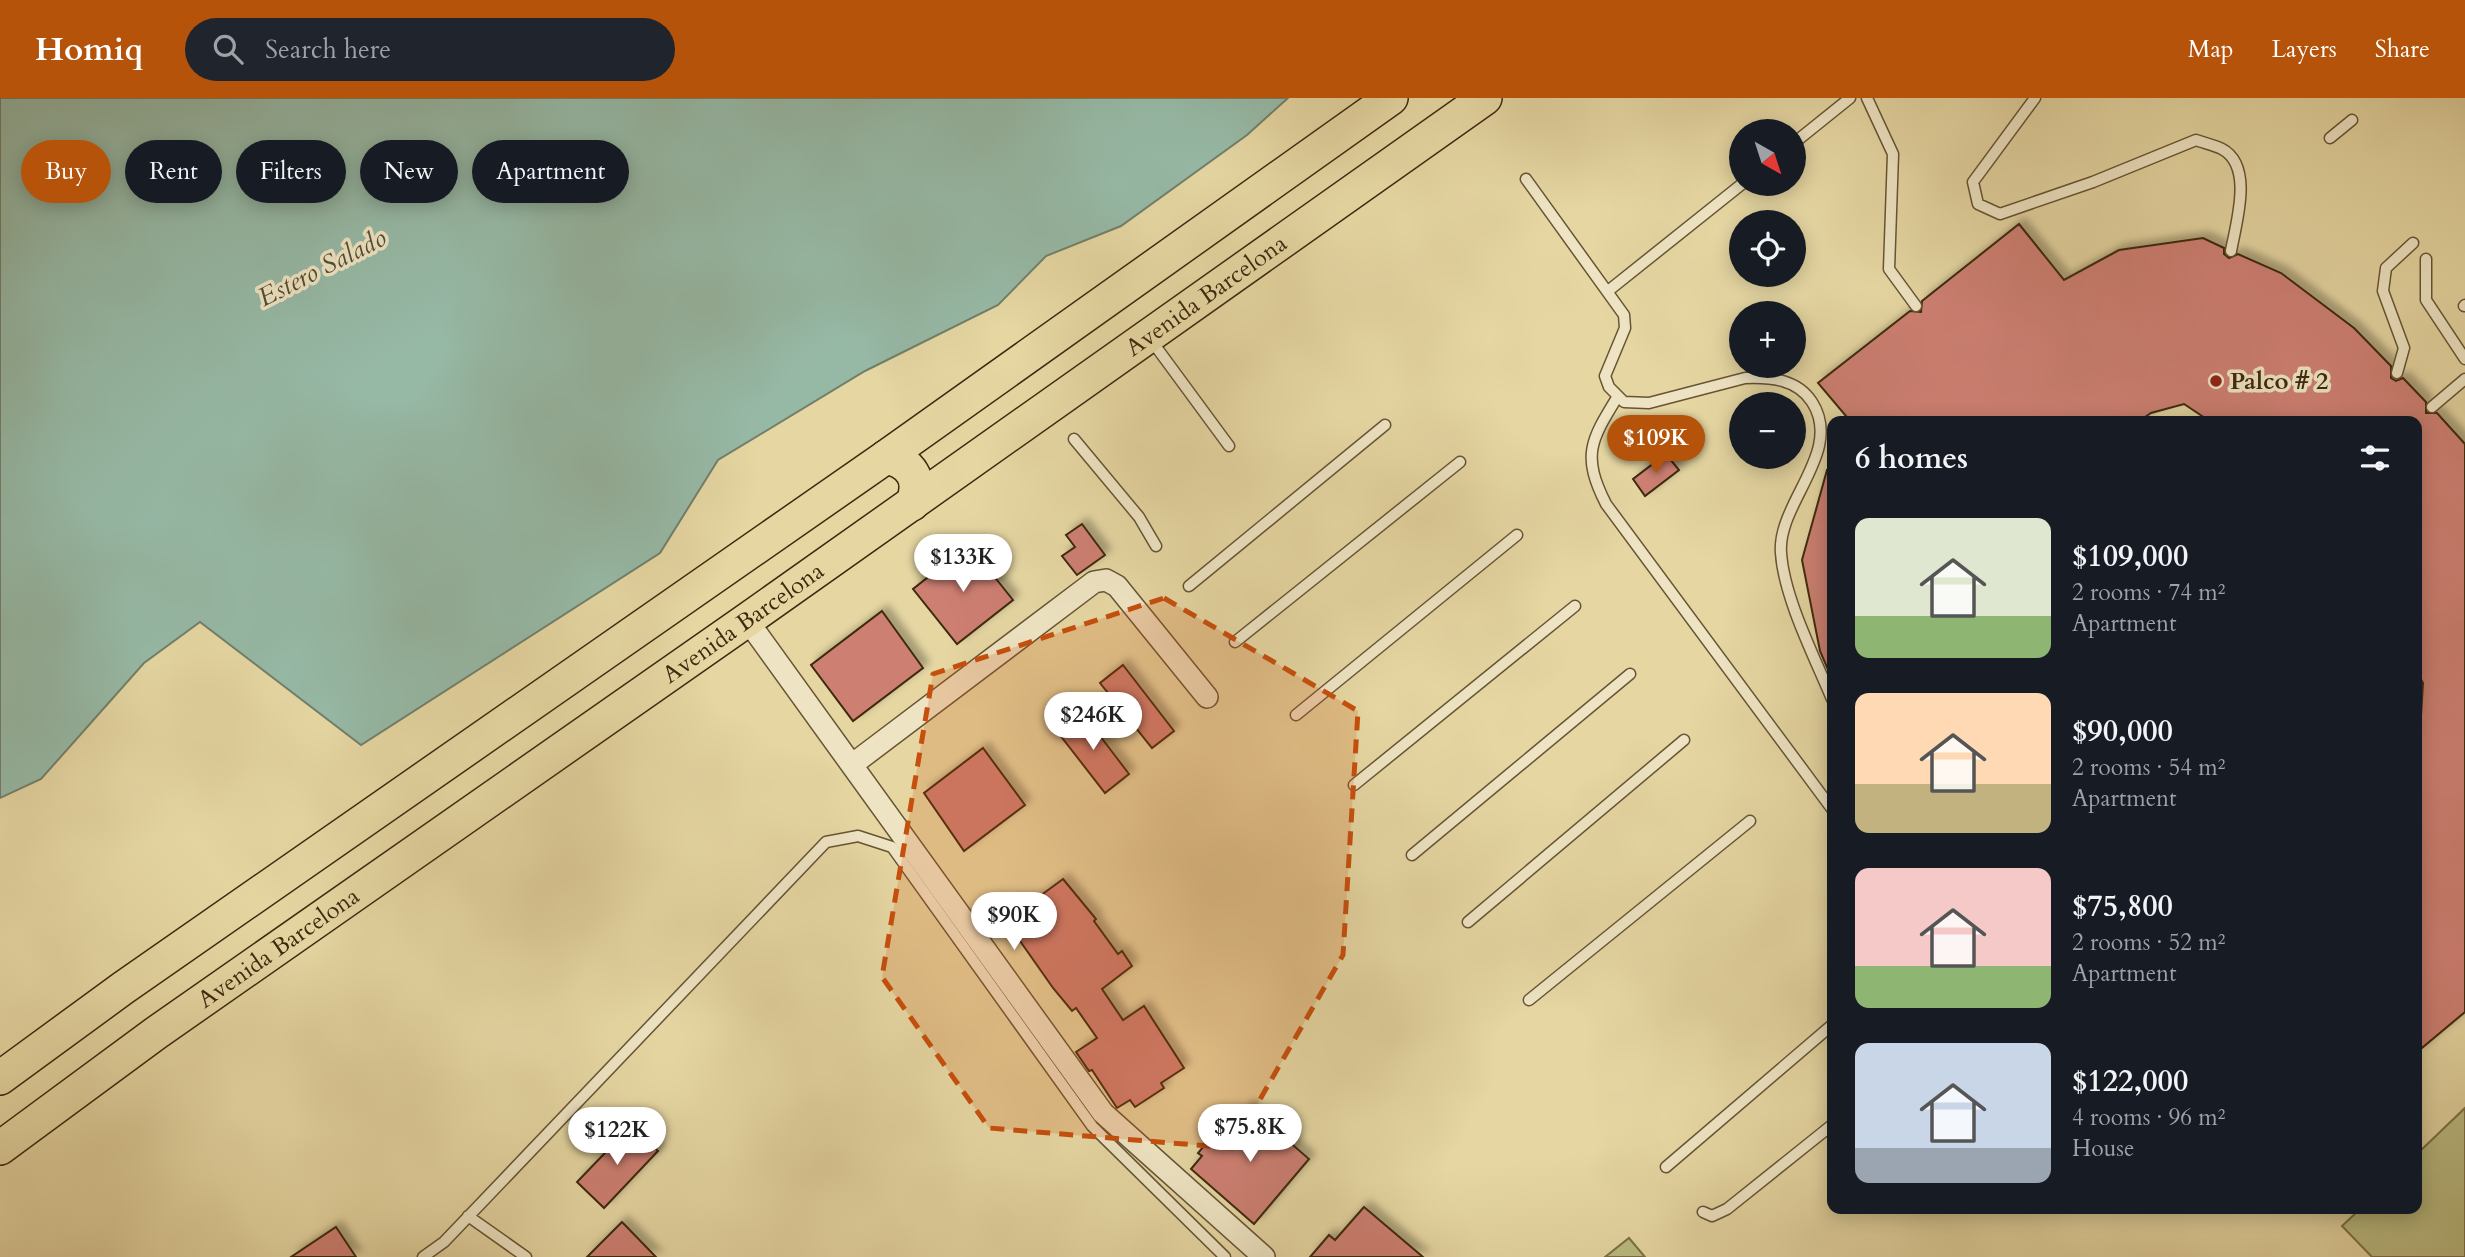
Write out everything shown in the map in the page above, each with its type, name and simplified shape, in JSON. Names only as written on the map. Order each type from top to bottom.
[{"type":"main road","points":[[0,1079],[123,988],[886,457],[1391,98]]},
{"type":"main road","name":"Avenida Barcelona","points":[[0,1149],[156,1033],[965,466],[1147,334],[1437,114],[1471,100]]},
{"type":"main road","points":[[937,419],[932,428],[933,449],[941,460],[952,466],[965,466]]},
{"type":"main road","points":[[886,457],[899,459],[915,475],[916,495],[912,504]]},
{"type":"street","points":[[853,764],[1094,582],[1106,580],[1118,586],[1207,697]]},
{"type":"street","points":[[747,620],[1103,1113],[1264,1257]]},
{"type":"lane","points":[[1806,133],[1850,98]]},
{"type":"lane","points":[[1867,98],[1893,154],[1889,269],[1916,306]]},
{"type":"lane","points":[[2035,98],[1973,182],[1978,204],[2000,214],[2093,182],[2196,140],[2224,149],[2239,169],[2239,207],[2231,251]]},
{"type":"lane","points":[[2330,138],[2352,120]]},
{"type":"lane","points":[[1526,179],[1608,291],[1626,321],[1605,370],[1606,382],[1618,396],[1631,404],[1649,403],[1745,378],[1758,378],[1784,381],[1798,386],[1816,409],[1820,436],[1816,455],[1786,522],[1780,552],[1804,634],[1827,687]]},
{"type":"lane","points":[[1608,291],[1729,194]]},
{"type":"lane","points":[[2397,373],[2404,348],[2383,291],[2386,268],[2413,243]]},
{"type":"lane","points":[[2426,259],[2426,300],[2465,359]]},
{"type":"lane","points":[[1147,334],[1229,446]]},
{"type":"lane","points":[[2432,407],[2465,379]]},
{"type":"lane","points":[[1618,396],[1597,431],[1590,460],[1596,484],[1606,504],[1827,802]]},
{"type":"lane","points":[[1189,586],[1385,425]]},
{"type":"lane","points":[[1074,439],[1139,517],[1156,546]]},
{"type":"lane","points":[[1236,642],[1460,462]]},
{"type":"lane","points":[[1296,715],[1517,535]]},
{"type":"lane","points":[[1354,785],[1575,606]]},
{"type":"lane","points":[[1412,855],[1630,674]]},
{"type":"lane","points":[[1468,922],[1684,740]]},
{"type":"lane","points":[[1529,1000],[1750,821]]},
{"type":"lane","points":[[423,1257],[444,1242],[826,842],[858,836],[892,847],[1092,1126],[1224,1257]]},
{"type":"lane","points":[[1666,1167],[1827,1028]]},
{"type":"lane","points":[[1703,1212],[1712,1216],[1727,1209],[1827,1129]]},
{"type":"lane","points":[[468,1216],[526,1257]]},
{"type":"highlighted area","points":[[1164,598],[1358,711],[1343,955],[1232,1148],[989,1128],[882,977],[933,674]]},
{"type":"green space","points":[[2465,1108],[2465,1257],[2372,1257],[2342,1226],[2355,1214],[2422,1214],[2422,1149]]},
{"type":"green space","points":[[1629,1238],[1645,1257],[1605,1257]]},
{"type":"water","name":"Estero Salado","points":[[0,98],[1288,98],[1247,135],[1121,226],[1046,256],[998,305],[865,371],[718,460],[660,553],[361,745],[200,622],[144,663],[41,779],[0,798]]},
{"type":"building","points":[[2019,224],[2064,280],[2119,250],[2203,238],[2224,248],[2224,254],[2229,258],[2238,254],[2281,273],[2354,328],[2391,366],[2391,378],[2396,381],[2403,378],[2426,402],[2426,413],[2437,413],[2465,444],[2465,1012],[2422,1048],[2422,416],[2202,416],[2184,404],[2147,416],[1846,416],[1818,383],[1910,311],[1921,312],[1922,301]]},
{"type":"building","points":[[1666,454],[1679,470],[1645,496],[1633,479]]},
{"type":"building","points":[[1827,470],[1827,667],[1820,651],[1802,560]]},
{"type":"building","points":[[1082,524],[1105,555],[1077,575],[1062,556],[1075,547],[1066,535]]},
{"type":"building","points":[[969,545],[1013,600],[957,644],[913,589]]},
{"type":"building","points":[[882,611],[923,668],[853,721],[811,665]]},
{"type":"building","points":[[1123,665],[1174,731],[1152,748],[1100,683]]},
{"type":"building","points":[[1081,711],[1129,774],[1105,793],[1056,730]]},
{"type":"building","points":[[983,748],[1025,805],[964,851],[924,793]]},
{"type":"building","points":[[1063,879],[1096,919],[1094,921],[1118,954],[1122,951],[1132,966],[1102,989],[1123,1020],[1144,1006],[1184,1068],[1161,1083],[1164,1088],[1135,1107],[1130,1100],[1117,1108],[1092,1070],[1089,1071],[1076,1052],[1097,1038],[1076,1008],[1072,1011],[1053,988],[1006,921]]},
{"type":"building","points":[[1248,1106],[1309,1159],[1254,1224],[1191,1169],[1202,1156],[1198,1153],[1213,1135],[1219,1139]]},
{"type":"building","points":[[631,1126],[658,1151],[604,1208],[577,1182]]},
{"type":"building","points":[[1364,1207],[1423,1257],[1310,1257],[1329,1235],[1335,1240]]},
{"type":"building","points":[[622,1222],[656,1257],[587,1257]]},
{"type":"building","points":[[336,1227],[356,1257],[291,1257]]},
{"type":"place","name":"Palco # 2","points":[[2216,381]]}]
